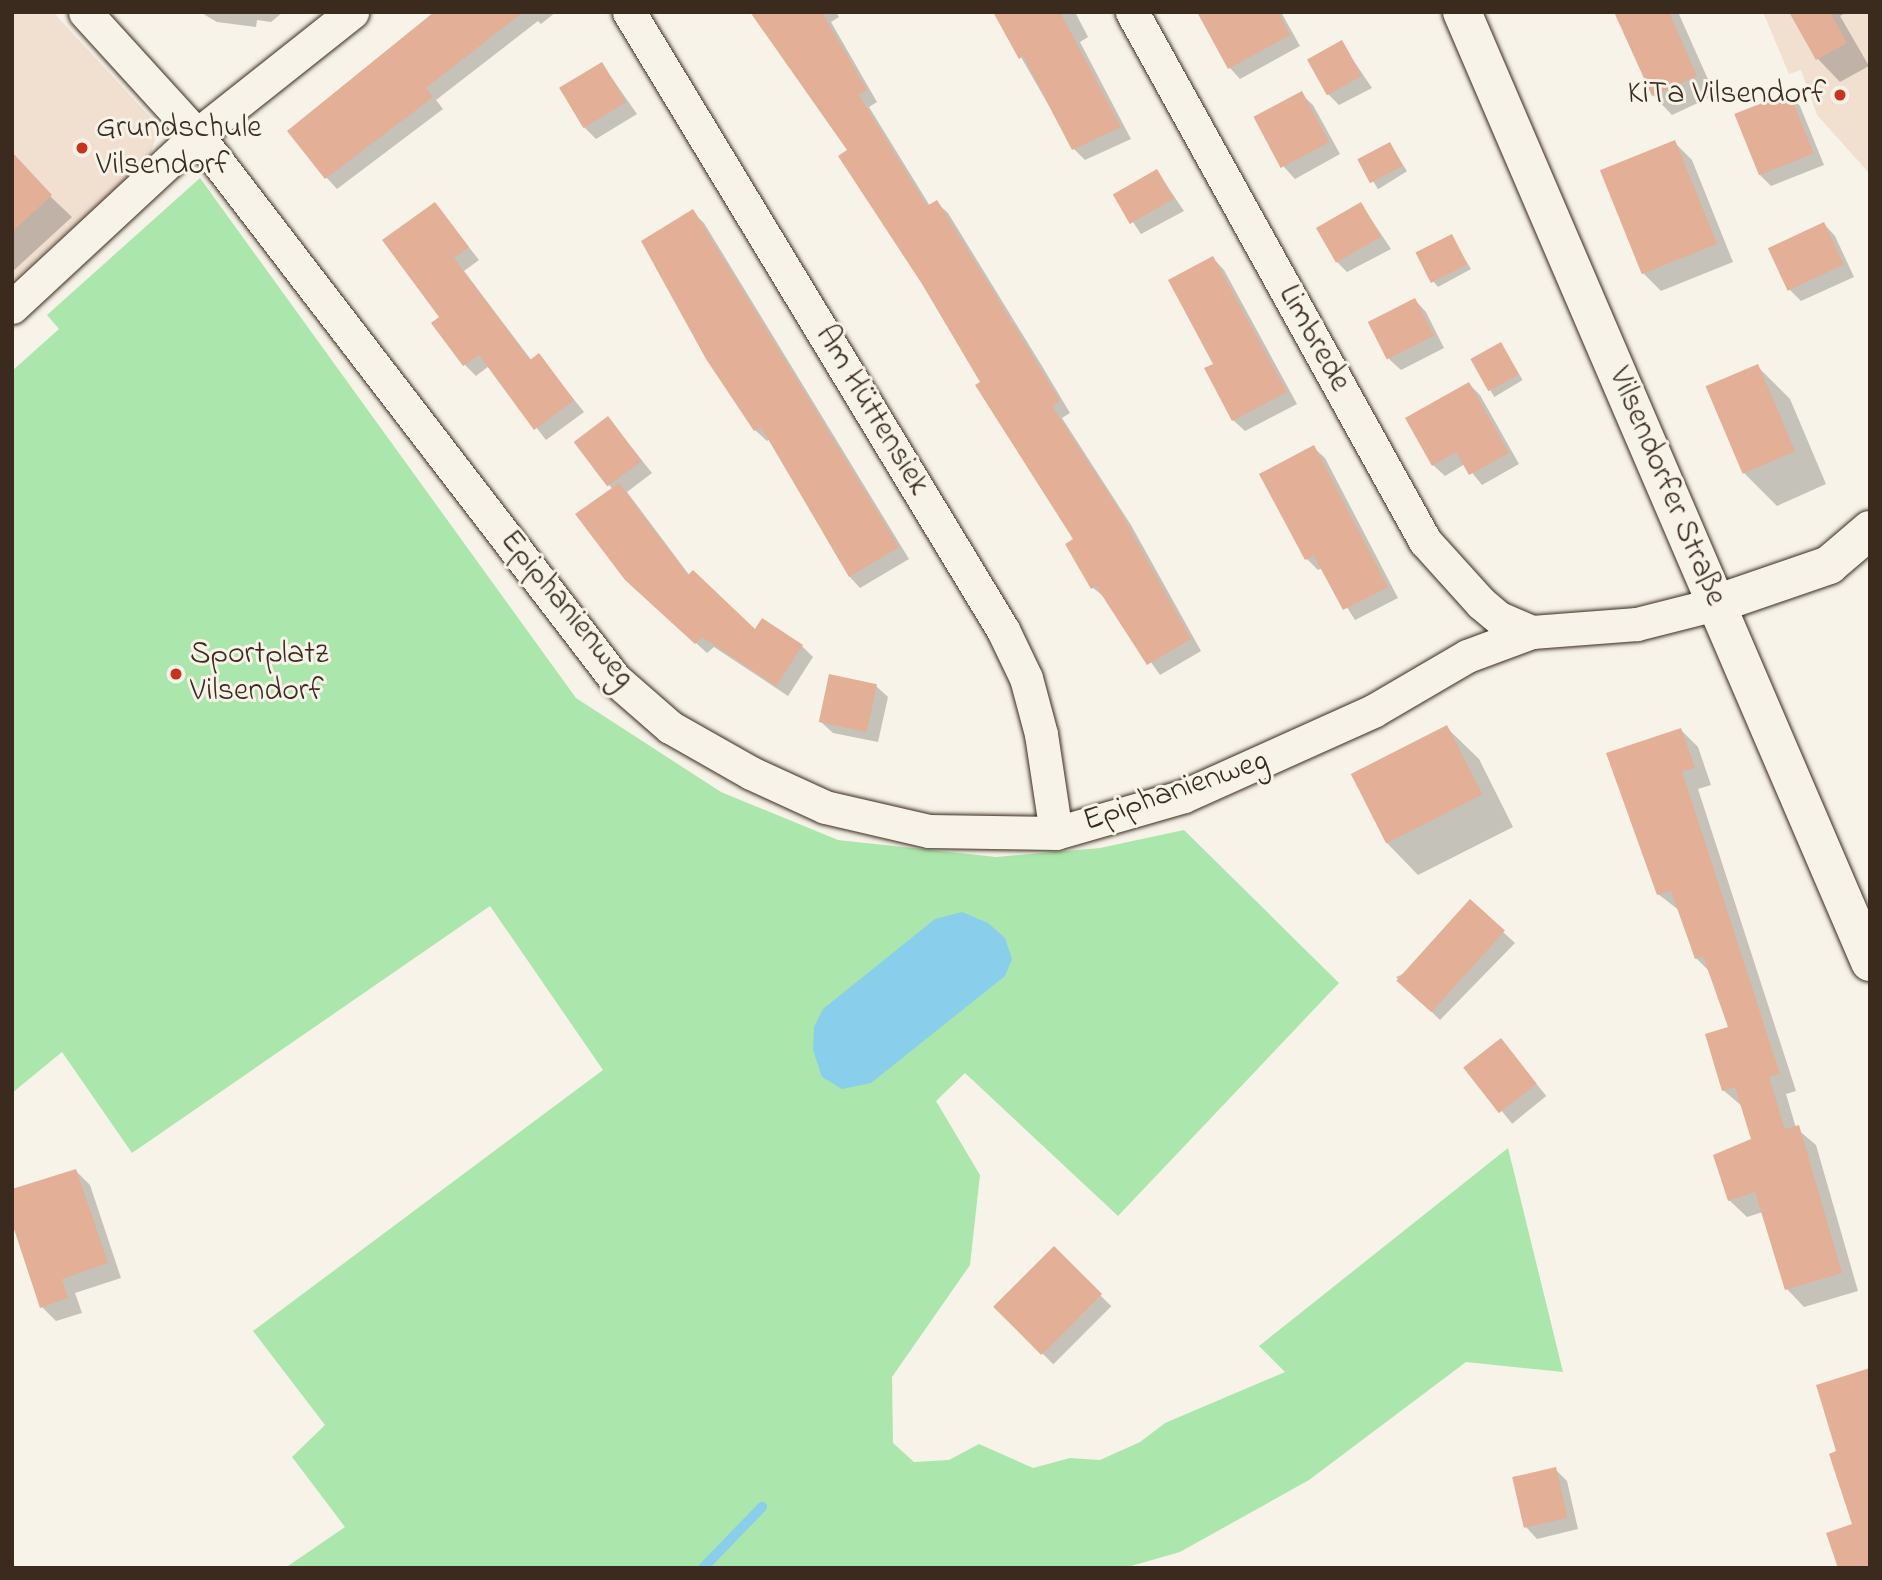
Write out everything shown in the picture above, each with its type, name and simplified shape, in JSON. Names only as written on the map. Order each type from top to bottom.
[{"type":"main road","name":"Vilsendorfer Straße","points":[[1462,12],[1870,962]]},
{"type":"main road","points":[[1716,604],[1829,565],[1870,530]]},
{"type":"street","name":"Epiphanienweg","points":[[85,12],[197,135],[615,679],[670,726],[751,773],[825,807],[929,831],[1055,833],[1184,796],[1373,711],[1467,656],[1532,632],[1637,624],[1716,604]]},
{"type":"street","points":[[12,307],[197,135],[352,12]]},
{"type":"street","name":"Am Hüttensiek","points":[[629,12],[1003,630],[1026,678],[1041,734],[1055,833]]},
{"type":"street","name":"Limbrede","points":[[1132,12],[1425,541],[1481,603],[1499,618],[1532,632]]},
{"type":"shaded area","name":"Grundschule Vilsendorf","points":[[12,12],[53,12],[150,117],[155,139],[150,157],[12,282]]},
{"type":"shaded area","name":"KiTa Vilsendorf","points":[[1763,12],[1870,12],[1870,174],[1817,115],[1801,70],[1789,74]]},
{"type":"green space","points":[[200,178],[576,698],[721,792],[838,840],[996,857],[1100,848],[1184,830],[1339,983],[1118,1216],[965,1073],[936,1101],[980,1175],[970,1265],[892,1377],[893,1443],[914,1462],[949,1460],[979,1444],[1033,1468],[1070,1458],[1100,1460],[1140,1442],[1165,1423],[1285,1372],[1259,1346],[1508,1148],[1563,1372],[1466,1362],[1309,1480],[1180,1552],[1124,1568],[285,1568],[345,1527],[292,1457],[325,1425],[253,1331],[603,1070],[490,906],[132,1153],[62,1052],[12,1093],[12,371],[59,329],[47,315]]},
{"type":"water","points":[[962,912],[988,923],[1005,938],[1012,959],[1005,976],[871,1083],[842,1089],[822,1077],[813,1050],[814,1027],[823,1009],[935,919]]},
{"type":"building","points":[[434,12],[523,12],[426,88],[433,97],[325,179],[287,131]]},
{"type":"building","points":[[750,12],[822,12],[867,90],[859,95],[927,206],[937,200],[1031,353],[1060,401],[1052,406],[1120,511],[1191,639],[1147,665],[1096,586],[1091,589],[1065,544],[1073,539],[975,385],[980,382],[922,284],[838,156],[847,150]]},
{"type":"building","points":[[993,12],[1060,12],[1121,127],[1072,150],[1023,56],[1019,59]]},
{"type":"building","points":[[1197,12],[1278,12],[1290,35],[1228,69]]},
{"type":"building","points":[[1614,12],[1669,12],[1697,76],[1652,96]]},
{"type":"building","points":[[1789,12],[1830,12],[1847,43],[1816,60]]},
{"type":"building","points":[[1342,40],[1362,76],[1327,95],[1307,59]]},
{"type":"building","points":[[602,62],[626,102],[583,128],[559,88]]},
{"type":"building","points":[[1302,91],[1329,142],[1281,168],[1253,117]]},
{"type":"building","points":[[1789,92],[1814,153],[1759,175],[1734,114]]},
{"type":"building","points":[[1675,140],[1717,244],[1642,274],[1600,170]]},
{"type":"building","points":[[1390,142],[1403,166],[1370,183],[1357,159]]},
{"type":"building","points":[[12,152],[52,195],[12,232]]},
{"type":"building","points":[[1157,169],[1174,198],[1130,224],[1113,195]]},
{"type":"building","points":[[435,202],[469,247],[454,258],[530,360],[539,353],[574,400],[534,430],[479,355],[463,366],[431,323],[439,317],[382,240]]},
{"type":"building","points":[[1361,202],[1381,237],[1336,263],[1316,228]]},
{"type":"building","points":[[693,209],[899,547],[849,577],[761,427],[754,431],[706,359],[641,241]]},
{"type":"building","points":[[1824,222],[1844,265],[1788,291],[1768,248]]},
{"type":"building","points":[[1452,234],[1467,264],[1431,283],[1415,253]]},
{"type":"building","points":[[1213,256],[1287,392],[1232,421],[1204,368],[1213,364],[1168,280]]},
{"type":"building","points":[[1415,298],[1434,335],[1387,359],[1368,322]]},
{"type":"building","points":[[1501,342],[1519,374],[1488,391],[1470,359]]},
{"type":"building","points":[[1758,364],[1795,451],[1743,474],[1706,386]]},
{"type":"building","points":[[1469,382],[1509,453],[1469,475],[1456,452],[1432,466],[1405,418]]},
{"type":"building","points":[[608,416],[642,461],[607,487],[574,442]]},
{"type":"building","points":[[1314,445],[1388,587],[1343,610],[1314,556],[1305,560],[1259,474]]},
{"type":"building","points":[[619,483],[688,575],[693,570],[755,629],[762,618],[803,645],[776,686],[702,637],[695,644],[625,580],[575,514]]},
{"type":"building","points":[[829,674],[877,684],[867,732],[819,722]]},
{"type":"building","points":[[1447,725],[1482,794],[1386,844],[1351,774]]},
{"type":"building","points":[[1681,728],[1695,768],[1682,771],[1780,1074],[1769,1077],[1785,1129],[1799,1125],[1842,1273],[1785,1290],[1755,1192],[1728,1201],[1713,1155],[1751,1139],[1735,1087],[1722,1091],[1705,1034],[1728,1027],[1703,956],[1695,959],[1671,891],[1657,895],[1606,753]]},
{"type":"building","points":[[1470,899],[1505,930],[1431,1012],[1396,981]]},
{"type":"building","points":[[1501,1038],[1537,1084],[1499,1113],[1463,1068]]},
{"type":"building","points":[[76,1169],[108,1263],[62,1279],[68,1298],[40,1308],[12,1223],[12,1189]]},
{"type":"building","points":[[1054,1246],[1102,1294],[1041,1355],[993,1307]]},
{"type":"building","points":[[1870,1368],[1870,1568],[1838,1568],[1826,1533],[1852,1524],[1829,1454],[1836,1451],[1816,1385]]},
{"type":"building","points":[[1556,1467],[1568,1518],[1524,1528],[1512,1477]]},
{"type":"waterway","points":[[703,1568],[762,1507]]},
{"type":"place","name":"KiTa Vilsendorf","points":[[1840,95]]},
{"type":"place","name":"Grundschule Vilsendorf","points":[[82,148]]},
{"type":"place","name":"Sportplatz Vilsendorf","points":[[176,674]]}]
